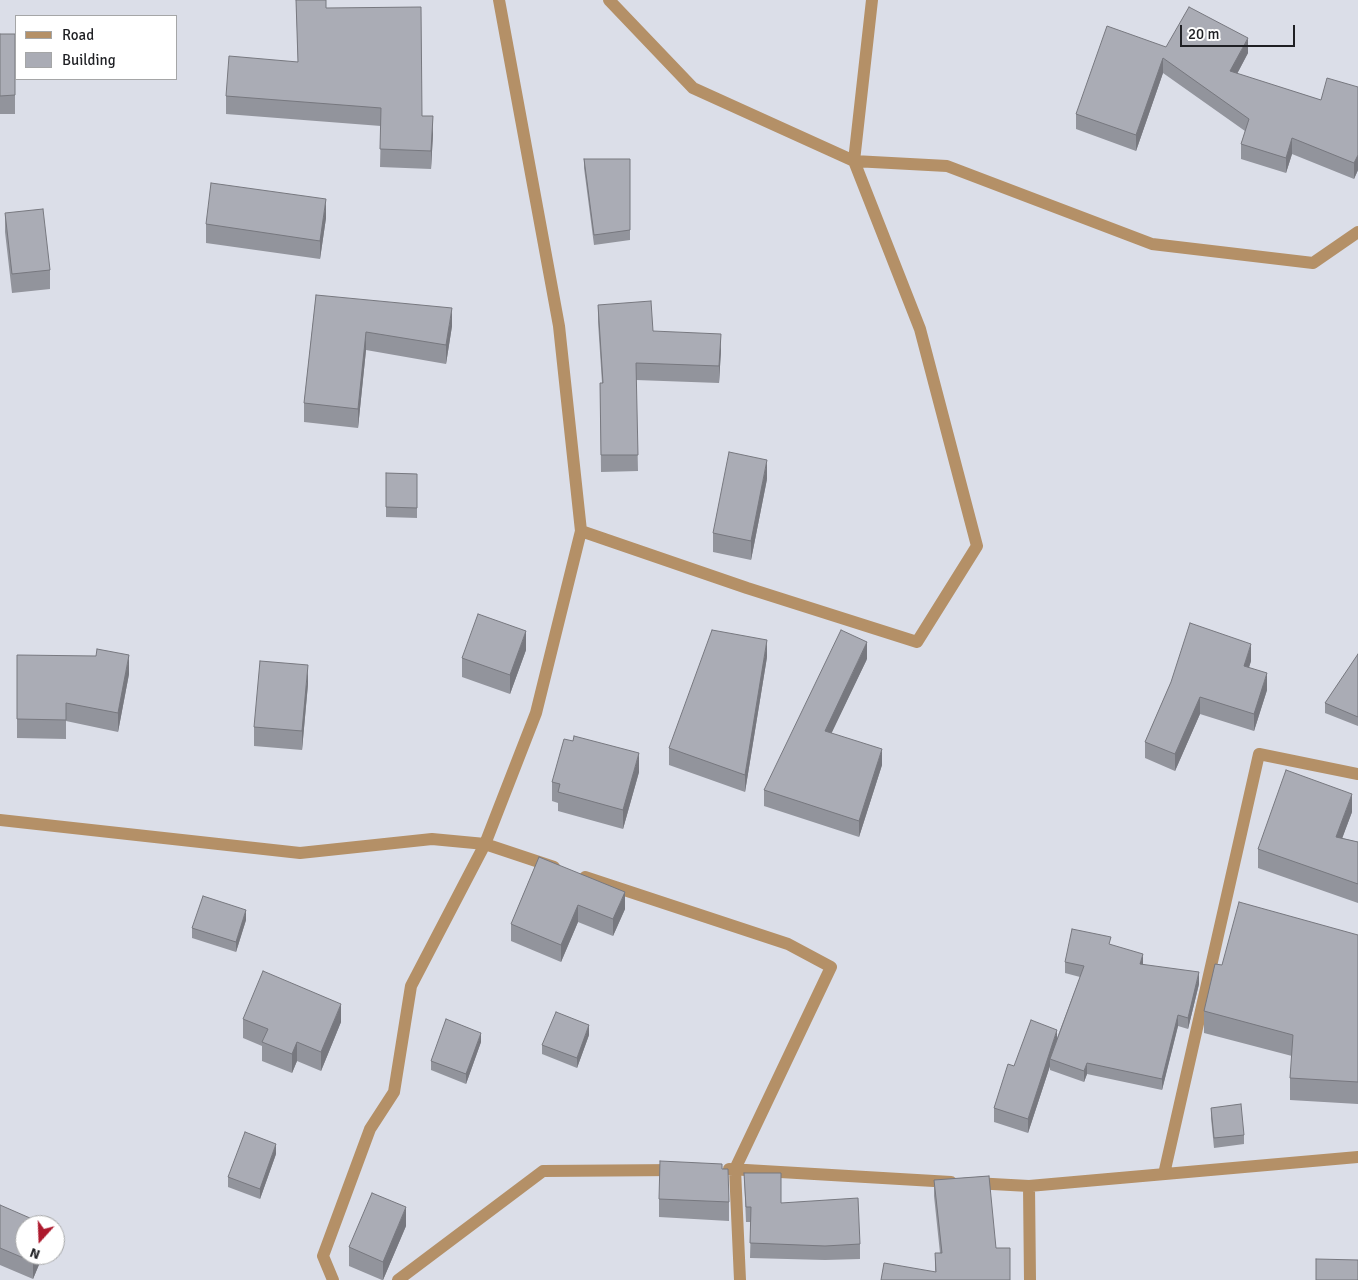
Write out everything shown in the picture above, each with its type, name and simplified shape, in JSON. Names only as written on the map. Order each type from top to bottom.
[{"type":"street","points":[[333,1280],[323,1256],[370,1129],[394,1092],[411,986],[485,844],[536,713],[581,531],[559,326],[499,0]]},
{"type":"street","points":[[609,0],[693,88],[854,161],[947,166],[1152,244],[1313,263],[1358,232]]},
{"type":"street","points":[[581,531],[747,588],[917,642],[976,546],[920,329],[854,161],[872,0]]},
{"type":"street","points":[[1164,1174],[1259,754],[1358,774]]},
{"type":"street","points":[[0,820],[300,853],[432,839],[485,844],[788,944],[831,967],[735,1169],[740,1280]]},
{"type":"street","points":[[716,1170],[735,1169],[1029,1186],[1358,1158]]},
{"type":"street","points":[[398,1280],[543,1171],[687,1170]]},
{"type":"street","points":[[1029,1186],[1030,1280]]},
{"type":"building","points":[[296,0],[326,0],[326,8],[421,7],[422,116],[433,116],[431,151],[380,149],[381,108],[226,96],[229,56],[298,62]]},
{"type":"building","points":[[1189,7],[1248,38],[1230,71],[1321,100],[1327,78],[1358,87],[1358,155],[1354,163],[1292,138],[1286,158],[1241,144],[1249,119],[1163,58],[1136,135],[1076,114],[1107,26],[1166,47]]},
{"type":"building","points":[[0,34],[15,34],[15,95],[0,96]]},
{"type":"building","points":[[584,159],[630,159],[630,230],[594,235]]},
{"type":"building","points":[[211,183],[326,199],[320,241],[206,224]]},
{"type":"building","points":[[43,209],[50,270],[12,274],[5,213]]},
{"type":"building","points":[[316,295],[452,308],[446,345],[366,332],[358,409],[304,403]]},
{"type":"building","points":[[651,301],[653,331],[721,334],[719,366],[636,363],[638,455],[601,455],[600,383],[603,383],[598,305]]},
{"type":"building","points":[[729,452],[767,460],[751,541],[713,533]]},
{"type":"building","points":[[386,473],[417,474],[417,508],[386,507]]},
{"type":"building","points":[[478,614],[526,631],[510,675],[462,658]]},
{"type":"building","points":[[1190,623],[1251,644],[1244,666],[1267,673],[1254,714],[1200,697],[1175,754],[1145,742],[1171,682]]},
{"type":"building","points":[[712,630],[767,640],[745,775],[669,748]]},
{"type":"building","points":[[841,630],[867,642],[825,731],[882,749],[859,821],[764,790]]},
{"type":"building","points":[[97,649],[129,655],[118,713],[66,703],[66,720],[17,719],[17,655],[96,656]]},
{"type":"building","points":[[1358,654],[1358,717],[1325,703]]},
{"type":"building","points":[[260,661],[308,665],[302,731],[254,727]]},
{"type":"building","points":[[574,736],[639,753],[623,810],[558,792],[560,784],[552,782],[564,739],[573,741]]},
{"type":"building","points":[[1286,770],[1352,794],[1336,837],[1358,842],[1358,884],[1258,849]]},
{"type":"building","points":[[539,857],[625,892],[613,919],[578,905],[561,945],[511,924]]},
{"type":"building","points":[[203,896],[246,910],[236,942],[192,928]]},
{"type":"building","points":[[1239,902],[1358,935],[1358,1082],[1290,1078],[1293,1035],[1204,1011],[1215,964],[1222,965]]},
{"type":"building","points":[[1072,929],[1111,937],[1109,944],[1143,954],[1140,964],[1199,972],[1188,1018],[1178,1015],[1162,1079],[1087,1063],[1084,1071],[1050,1059],[1084,966],[1065,962]]},
{"type":"building","points":[[263,971],[341,1004],[321,1052],[297,1042],[292,1054],[262,1042],[268,1029],[243,1019]]},
{"type":"building","points":[[556,1012],[589,1025],[577,1058],[542,1045]]},
{"type":"building","points":[[446,1019],[481,1033],[466,1074],[431,1061]]},
{"type":"building","points":[[1031,1020],[1057,1030],[1028,1119],[994,1108],[1008,1064],[1014,1066]]},
{"type":"building","points":[[1241,1104],[1244,1135],[1214,1138],[1211,1108]]},
{"type":"building","points":[[245,1132],[276,1144],[260,1189],[228,1177]]},
{"type":"building","points":[[660,1161],[722,1164],[722,1169],[728,1169],[729,1202],[659,1199]]},
{"type":"building","points":[[744,1173],[781,1173],[781,1203],[858,1198],[860,1244],[825,1246],[750,1243],[751,1207],[746,1207]]},
{"type":"building","points":[[989,1176],[996,1248],[1010,1248],[1010,1280],[881,1280],[884,1263],[936,1272],[935,1253],[942,1253],[934,1180]]},
{"type":"building","points":[[372,1193],[406,1207],[383,1262],[349,1247]]},
{"type":"building","points":[[0,1205],[23,1215],[15,1215],[15,1254],[0,1248]]},
{"type":"building","points":[[1316,1259],[1358,1260],[1358,1280],[1316,1280]]}]
